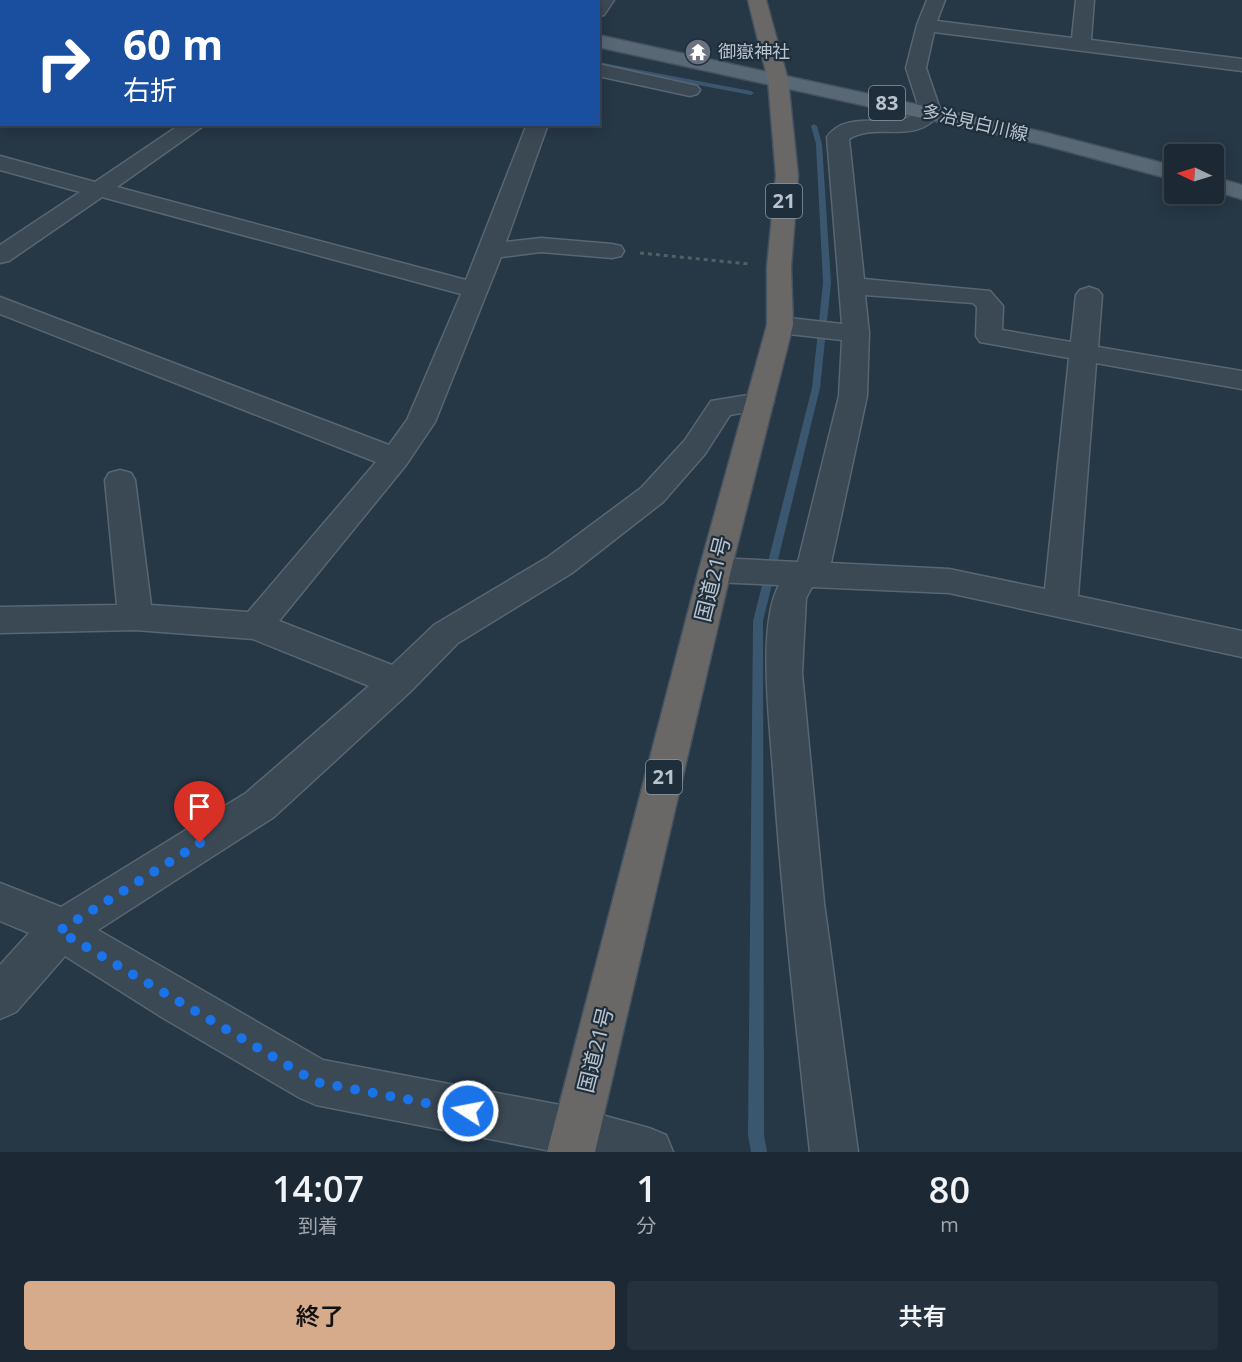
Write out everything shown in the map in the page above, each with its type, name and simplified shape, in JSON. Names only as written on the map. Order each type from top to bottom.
[{"type":"highway","name":"国道21号","points":[[573,1142],[715,570],[780,325],[779,267],[787,176],[778,80],[757,0]]},
{"type":"main road","name":"多治見白川線","points":[[600,41],[931,112],[1043,138],[1164,170]]},
{"type":"main road","points":[[1224,187],[1242,192]]},
{"type":"street","points":[[834,1152],[803,903],[784,673],[789,598],[807,574],[853,396],[856,333],[838,137],[845,131],[856,129],[899,127],[916,123],[931,112],[916,68],[926,25],[936,0]]},
{"type":"street","points":[[1081,46],[1085,0]]},
{"type":"street","points":[[926,25],[1242,65]]},
{"type":"street","points":[[600,70],[690,90]]},
{"type":"street","points":[[0,256],[193,126]]},
{"type":"street","points":[[256,626],[395,458],[421,422],[490,251],[536,126]]},
{"type":"street","points":[[0,163],[474,290]]},
{"type":"street","points":[[490,251],[541,245],[612,251]]},
{"type":"street","points":[[852,286],[981,297],[990,306],[989,336],[1242,380]]},
{"type":"street","points":[[1060,604],[1089,295]]},
{"type":"street","points":[[0,305],[395,458]]},
{"type":"street","points":[[780,325],[856,333]]},
{"type":"street","points":[[0,997],[59,931],[260,805],[397,682],[446,634],[560,565],[652,495],[695,447],[721,407],[759,402]]},
{"type":"street","points":[[120,480],[135,617]]},
{"type":"street","points":[[715,570],[950,581],[1242,644]]},
{"type":"street","points":[[0,620],[135,617],[256,626],[397,682]]},
{"type":"street","points":[[0,902],[38,916],[59,931],[316,1082],[573,1142],[649,1152]]},
{"type":"path","points":[[612,251],[779,267]]},
{"type":"waterway","points":[[600,64],[751,93]]},
{"type":"waterway","points":[[759,1152],[756,1135],[758,621],[816,388],[827,283],[819,144],[814,126]]},
{"type":"place","name":"御嶽神社","points":[[698,52]]},
{"type":"route","points":[[200,843],[59,931],[316,1082],[468,1111]]}]
